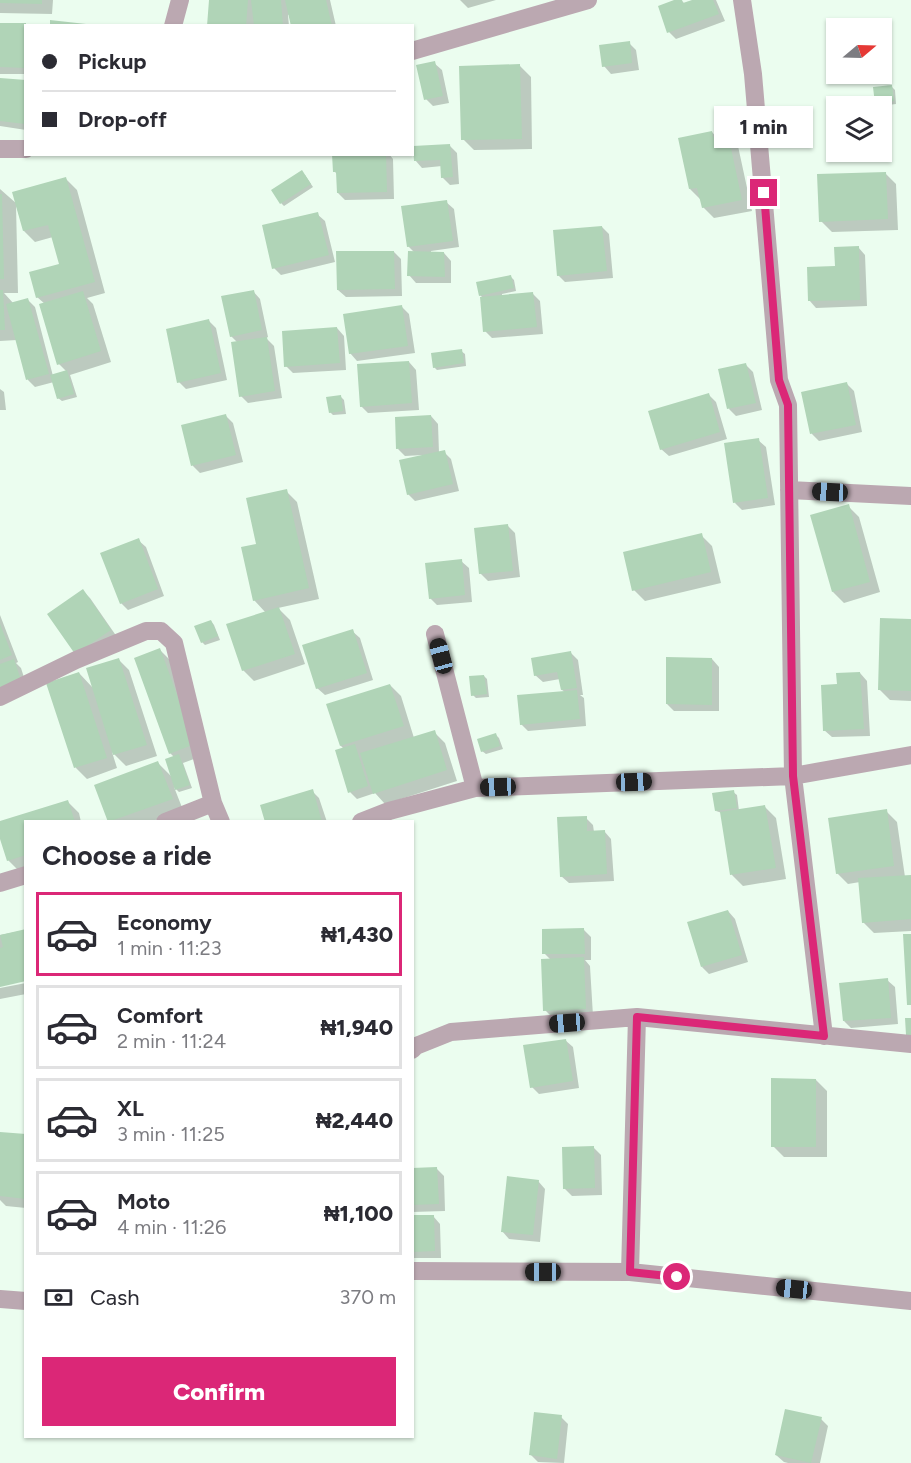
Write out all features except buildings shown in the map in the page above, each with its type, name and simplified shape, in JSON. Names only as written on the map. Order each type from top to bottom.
[{"type":"street","points":[[174,24],[180,0]]},
{"type":"street","points":[[414,50],[534,7],[588,0]]},
{"type":"street","points":[[742,0],[754,86],[779,380],[788,405],[793,776],[824,1036]]},
{"type":"street","points":[[0,148],[24,149]]},
{"type":"street","points":[[789,490],[911,496]]},
{"type":"street","points":[[0,698],[86,656],[146,631],[161,631],[174,643],[213,803],[220,820]]},
{"type":"street","points":[[435,634],[475,788]]},
{"type":"street","points":[[367,820],[389,811],[475,788],[793,776],[911,755]]},
{"type":"street","points":[[170,820],[213,803]]},
{"type":"street","points":[[0,883],[24,876]]},
{"type":"street","points":[[630,1272],[637,1017]]},
{"type":"street","points":[[414,1048],[451,1032],[637,1017],[911,1044]]},
{"type":"street","points":[[414,1271],[630,1272],[911,1301]]},
{"type":"street","points":[[0,1299],[24,1301]]},
{"type":"route","points":[[677,1277],[630,1272],[637,1017],[824,1036],[793,776],[788,405],[779,380],[764,193]]}]
